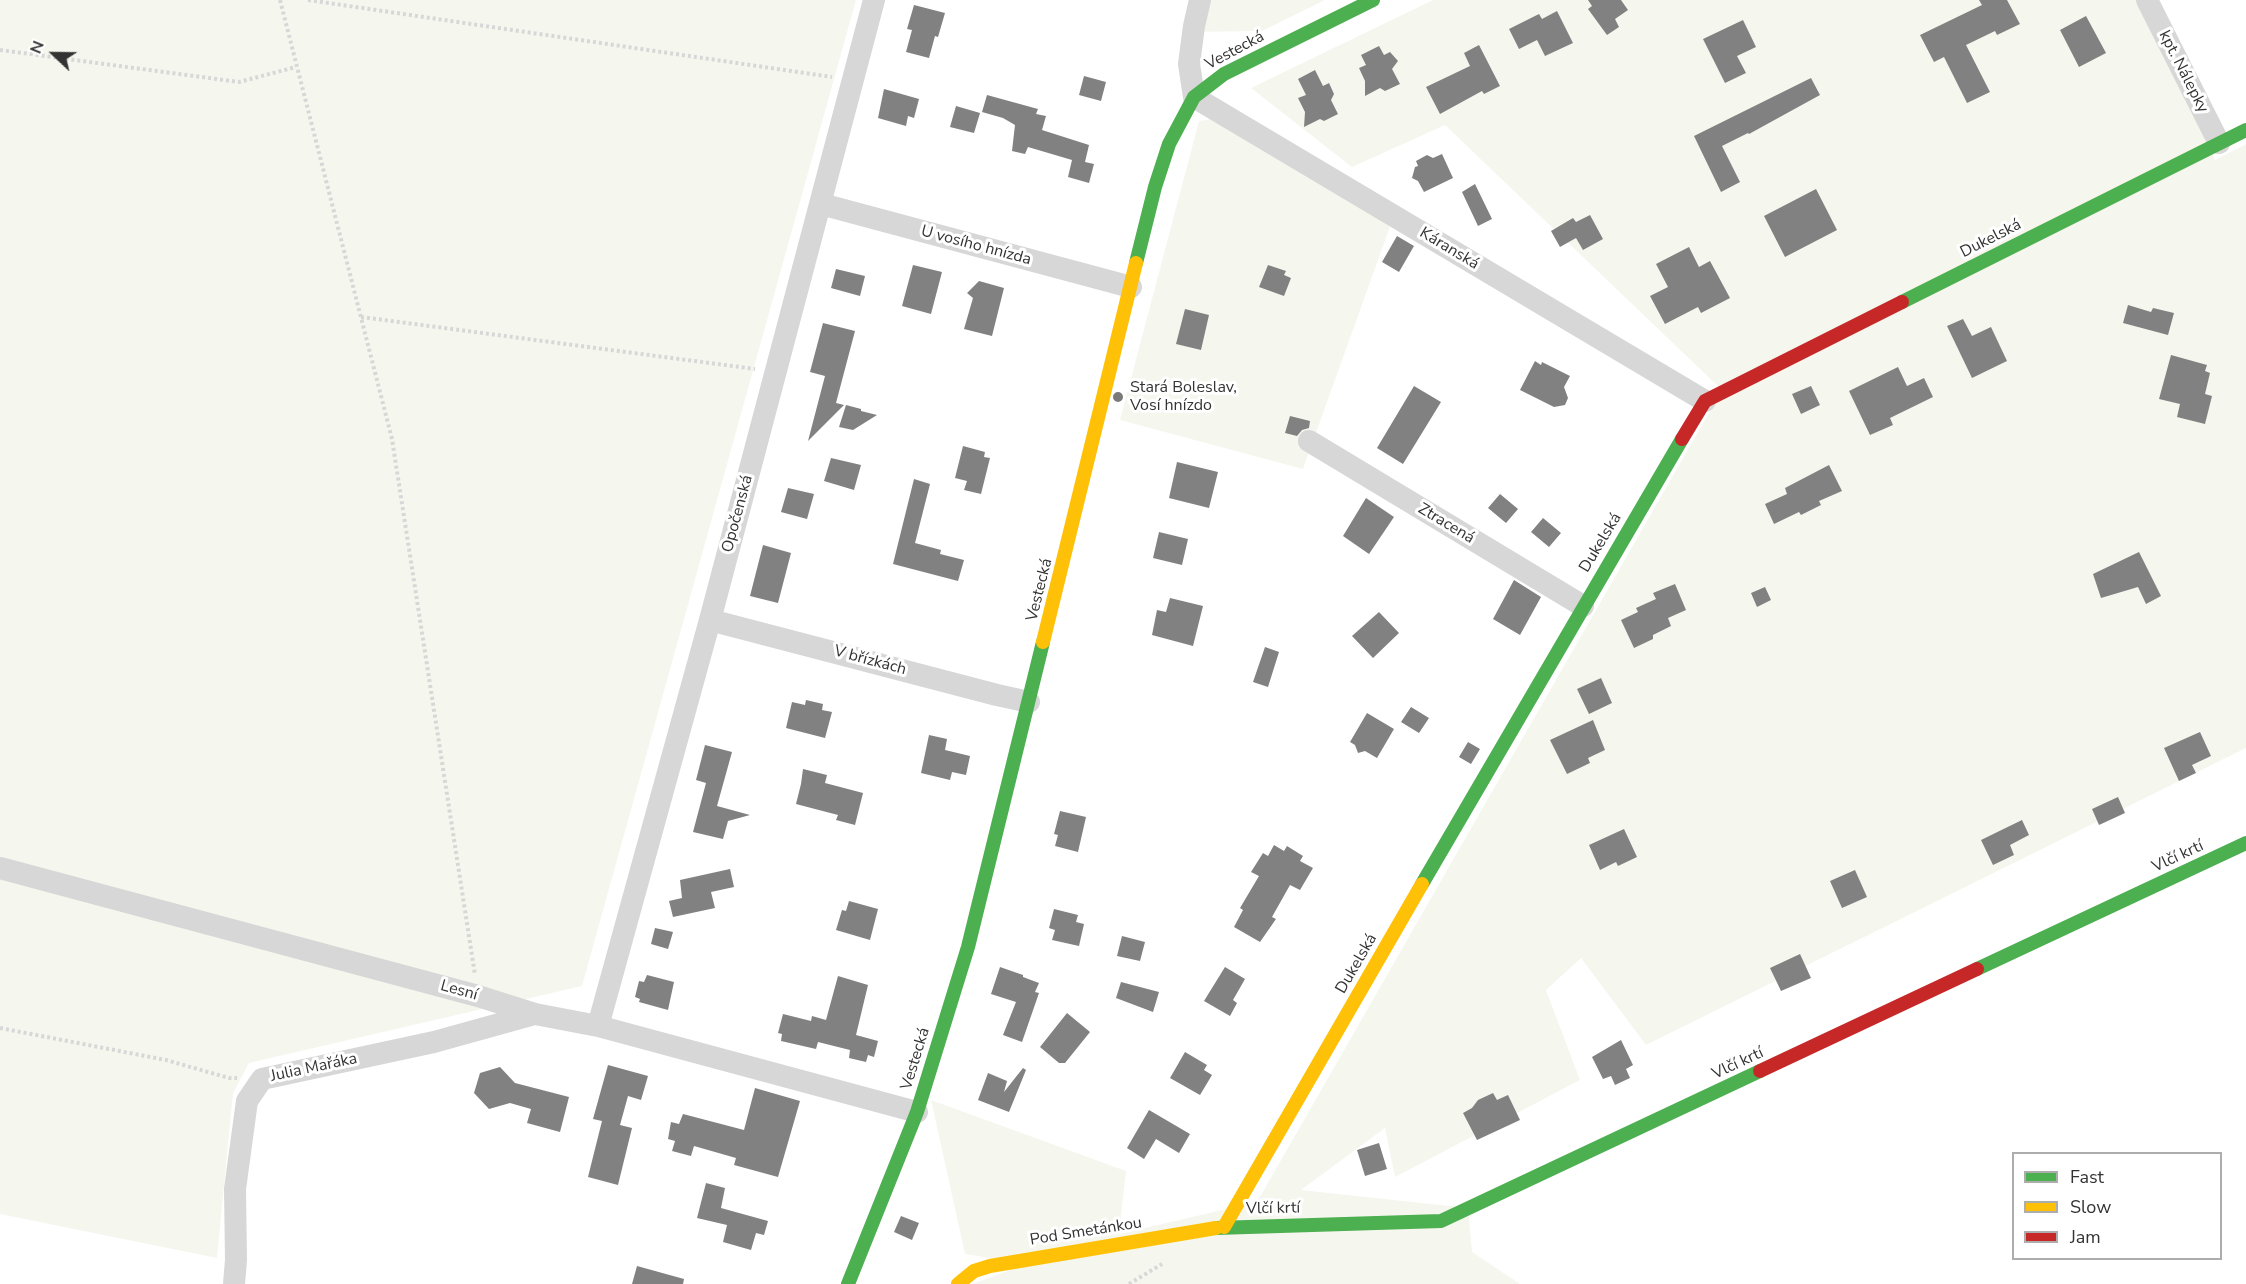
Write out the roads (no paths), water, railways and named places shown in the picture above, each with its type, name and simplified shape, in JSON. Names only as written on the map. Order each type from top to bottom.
[{"type":"street","name":"Opočenská","points":[[598,1026],[710,620],[874,0]]},
{"type":"street","points":[[1194,98],[1189,64],[1200,0]]},
{"type":"street","name":"Vestecká","points":[[848,1284],[917,1112],[968,947],[1155,187],[1169,144],[1194,98],[1224,74],[1373,0]]},
{"type":"street","name":"kpt. Nálepky","points":[[2147,0],[2219,143]]},
{"type":"street","name":"Káranská","points":[[1194,98],[1705,400]]},
{"type":"street","name":"Dukelská","points":[[1224,1227],[1583,606],[1705,400],[2246,130]]},
{"type":"street","name":"U vosího hnízda","points":[[821,204],[1131,287]]},
{"type":"street","name":"Ztracená","points":[[1310,441],[1583,606]]},
{"type":"street","name":"V břízkách","points":[[710,620],[1029,702]]},
{"type":"street","name":"Vlčí krtí","points":[[1224,1227],[1441,1221],[2246,843]]},
{"type":"street","name":"Lesní","points":[[0,868],[478,996],[535,1014],[598,1026],[917,1112]]},
{"type":"street","points":[[472,1030],[479,1015],[478,996]]},
{"type":"street","name":"Julia Mařáka","points":[[234,1284],[235,1189],[247,1101],[262,1080],[434,1042],[535,1014]]},
{"type":"street","name":"Pod Smetánkou","points":[[958,1284],[974,1271],[990,1266],[1224,1227]]},
{"type":"place","name":"Stará Boleslav, Vosí hnízdo","points":[[1118,397]]}]
